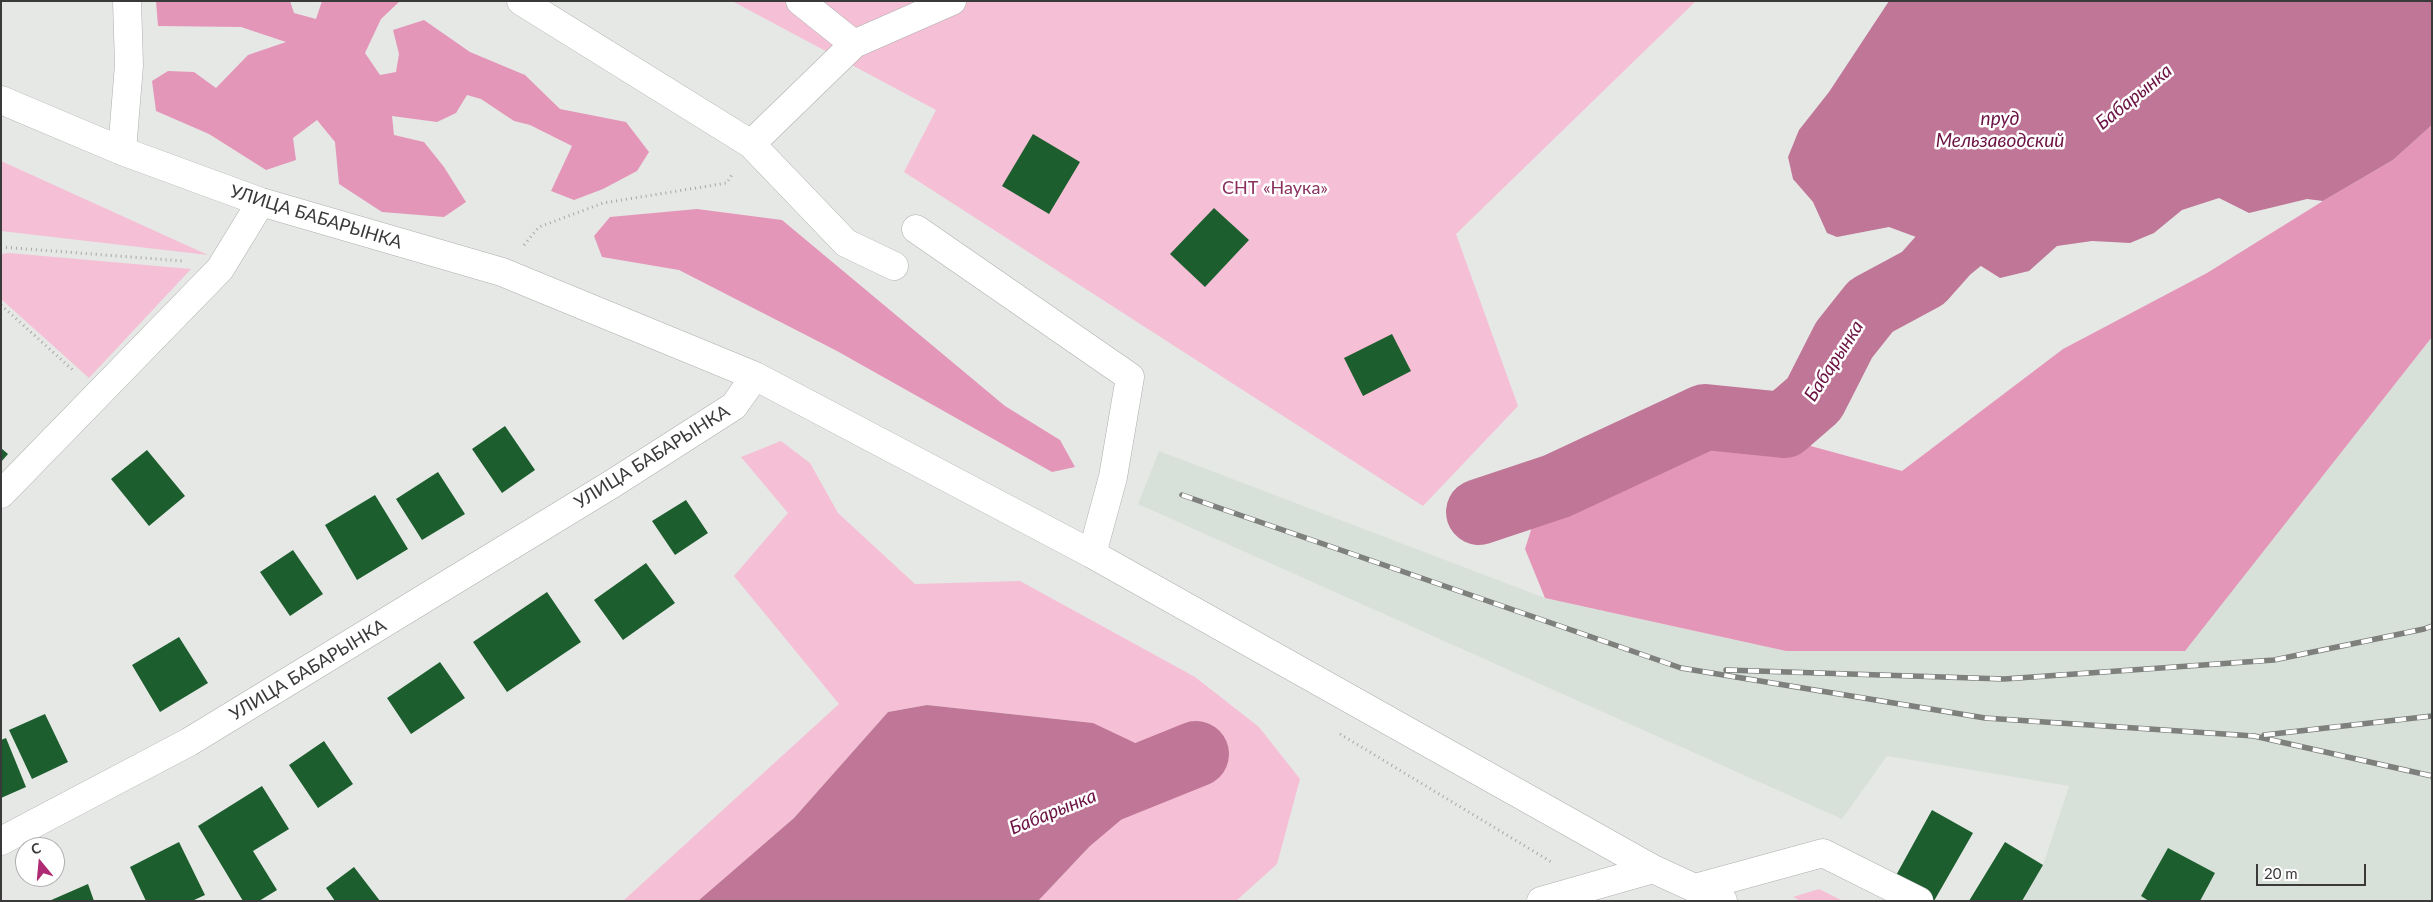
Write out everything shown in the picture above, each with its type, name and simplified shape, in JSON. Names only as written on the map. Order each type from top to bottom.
[{"type":"street","points":[[122,151],[129,65],[127,1]]},
{"type":"street","points":[[521,1],[751,144],[846,243],[894,266]]},
{"type":"street","points":[[800,1],[854,44]]},
{"type":"street","points":[[751,144],[854,44],[952,1]]},
{"type":"street","name":"УЛИЦА БАБАРЫНКА","points":[[1,100],[122,151],[261,202],[502,272],[755,376],[734,406],[612,484],[189,742],[1,841]]},
{"type":"street","points":[[1,494],[220,269],[261,202]]},
{"type":"street","points":[[916,229],[1130,377],[1113,477],[1092,554]]},
{"type":"street","points":[[755,376],[1092,554],[1653,869],[1723,901]]},
{"type":"street","points":[[1695,888],[1823,853],[1919,901]]},
{"type":"street","points":[[1541,901],[1653,869]]},
{"type":"path","points":[[502,272],[539,227],[603,203],[727,183],[751,144]]},
{"type":"path","points":[[1,247],[191,262],[220,269]]},
{"type":"path","points":[[1,305],[99,394]]},
{"type":"shaded area","points":[[156,1],[290,1],[294,13],[316,19],[322,1],[400,1],[381,19],[365,53],[380,75],[396,72],[399,54],[393,30],[424,20],[470,52],[525,75],[560,109],[626,122],[649,152],[637,171],[603,189],[574,200],[551,191],[572,146],[530,125],[514,121],[481,99],[467,95],[456,113],[437,122],[392,116],[394,135],[424,142],[444,167],[466,202],[444,217],[382,212],[339,184],[335,142],[317,120],[293,138],[296,160],[266,170],[209,134],[156,111],[152,81],[168,71],[194,72],[216,88],[248,55],[286,42],[241,27],[158,26]]},
{"type":"shaded area","points":[[2432,125],[2432,337],[2185,651],[1786,651],[1545,598],[1525,549],[1537,511],[1704,432],[1785,439],[1902,471],[2063,349],[2207,273],[2393,160]]},
{"type":"shaded area","points":[[697,209],[782,220],[1005,406],[1060,440],[1075,467],[1052,472],[837,351],[679,270],[602,257],[594,236],[610,217]]},
{"type":"shaded area","points":[[2432,337],[2432,901],[2022,901],[2043,865],[2069,786],[1887,756],[1842,819],[1138,504],[1159,451],[1545,598],[1786,651],[2184,651]]},
{"type":"green space","name":"СНТ «Наука»","points":[[732,1],[1696,1],[1456,234],[1518,406],[1423,506],[904,172],[936,110]]},
{"type":"green space","points":[[1,161],[208,255],[1,231]]},
{"type":"green space","points":[[9,253],[191,269],[89,378],[1,299],[1,254]]},
{"type":"green space","points":[[781,441],[810,463],[838,513],[915,584],[1020,581],[1195,677],[1259,727],[1300,779],[1277,864],[1236,901],[1038,901],[1090,846],[1093,723],[927,705],[888,712],[794,818],[698,901],[623,901],[839,704],[734,576],[788,513],[741,457]]},
{"type":"green space","points":[[1819,889],[1843,901],[1801,901],[1793,897]]},
{"type":"water","name":"пруд Мельзаводский","points":[[1889,1],[2432,1],[2432,125],[2393,160],[2323,201],[2307,199],[2249,213],[2219,198],[2182,210],[2154,233],[2130,243],[2092,241],[2057,246],[2029,271],[2000,278],[1962,254],[1889,227],[1837,237],[1827,233],[1813,202],[1793,179],[1788,157],[1799,130],[1829,92]]},
{"type":"water","points":[[927,705],[1093,723],[1150,750],[1161,786],[1090,846],[1038,901],[698,901],[794,818],[888,712]]},
{"type":"building","points":[[1033,134],[1080,162],[1049,214],[1002,186]]},
{"type":"building","points":[[1214,208],[1249,240],[1205,287],[1170,254]]},
{"type":"building","points":[[1392,334],[1411,371],[1363,396],[1344,358]]},
{"type":"building","points":[[505,426],[535,470],[502,493],[472,449]]},
{"type":"building","points":[[1,448],[8,454],[1,462]]},
{"type":"building","points":[[147,450],[185,496],[149,526],[111,479]]},
{"type":"building","points":[[438,472],[465,514],[422,540],[396,499]]},
{"type":"building","points":[[375,495],[408,549],[357,580],[325,525]]},
{"type":"building","points":[[686,500],[708,533],[675,555],[652,521]]},
{"type":"building","points":[[293,550],[323,594],[290,616],[260,572]]},
{"type":"building","points":[[646,563],[675,603],[623,640],[594,600]]},
{"type":"building","points":[[547,592],[581,642],[507,692],[473,642]]},
{"type":"building","points":[[179,637],[208,683],[160,712],[132,665]]},
{"type":"building","points":[[440,662],[465,698],[411,734],[387,698]]},
{"type":"building","points":[[45,714],[68,762],[32,779],[9,730]]},
{"type":"building","points":[[6,738],[26,787],[1,798],[1,740]]},
{"type":"building","points":[[324,741],[353,784],[318,808],[289,765]]},
{"type":"building","points":[[262,786],[289,829],[253,851],[277,890],[259,901],[243,901],[198,826]]},
{"type":"building","points":[[1932,810],[1973,833],[1934,901],[1894,879]]},
{"type":"building","points":[[179,842],[205,895],[192,901],[146,901],[130,867]]},
{"type":"building","points":[[2005,842],[2043,865],[2022,901],[1969,901]]},
{"type":"building","points":[[2168,848],[2215,873],[2200,901],[2149,901],[2141,896]]},
{"type":"building","points":[[354,867],[380,901],[335,901],[326,888]]},
{"type":"building","points":[[88,884],[94,901],[49,901]]},
{"type":"waterway","name":"Бабарынка","points":[[1479,512],[1557,486],[1705,417],[1784,425],[1814,399],[1844,340],[1871,306],[1923,278],[1947,251],[2019,192]]},
{"type":"waterway","name":"Бабарынка","points":[[931,901],[985,839],[1196,754]]},
{"type":"railway","points":[[1182,495],[1681,668],[1985,718],[2254,736],[2432,776]]},
{"type":"railway","points":[[1726,670],[2004,679],[2274,660],[2432,626]]},
{"type":"railway","points":[[2264,735],[2432,716]]}]
